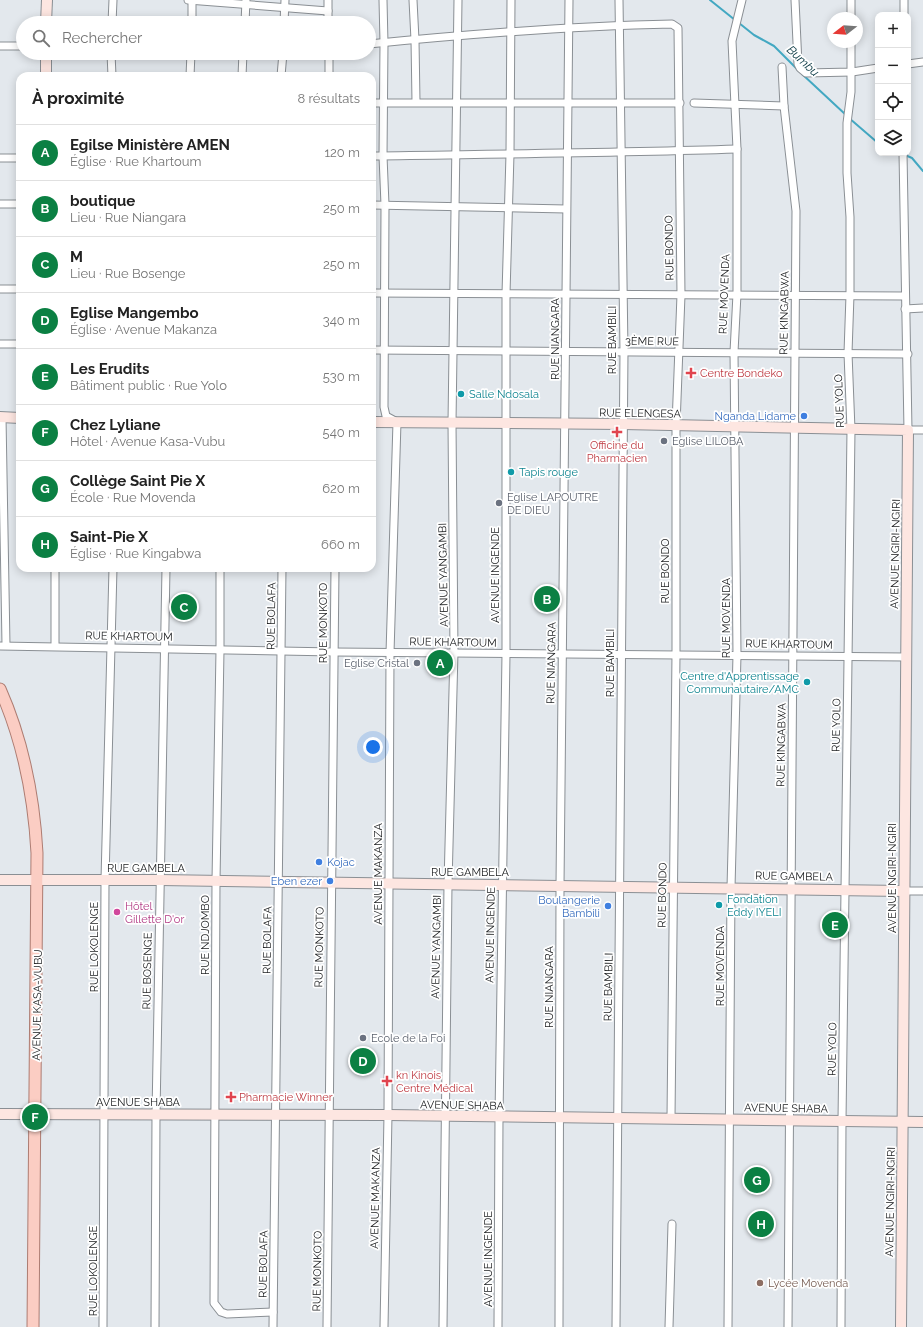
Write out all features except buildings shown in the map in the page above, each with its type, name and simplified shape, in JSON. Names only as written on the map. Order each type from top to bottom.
[{"type":"main road","name":"AVENUE KASA-VUBU","points":[[0,689],[14,725],[29,779],[36,828],[38,880],[33,1327]]},
{"type":"street","points":[[46,16],[47,0]]},
{"type":"street","points":[[112,16],[113,0]]},
{"type":"street","points":[[188,0],[246,2],[284,8],[328,11]]},
{"type":"street","points":[[192,0],[192,16]]},
{"type":"street","points":[[284,16],[285,0]]},
{"type":"street","points":[[328,0],[328,16]]},
{"type":"street","points":[[382,0],[384,43],[383,156],[385,205],[384,407],[386,416],[397,422]]},
{"type":"street","points":[[413,0],[416,102]]},
{"type":"street","name":"AVENUE YANGAMBI","points":[[443,1327],[448,884],[454,652],[452,423],[458,0]]},
{"type":"street","name":"AVENUE INGENDE","points":[[498,1327],[499,1117],[506,654],[506,294],[511,102],[511,0]]},
{"type":"street","name":"RUE NIANGARA","points":[[559,1327],[560,885],[568,0]]},
{"type":"street","name":"RUE BAMBILI","points":[[616,1327],[624,351],[622,102],[619,0]]},
{"type":"street","name":"RUE MOVENDA","points":[[728,1327],[731,888],[737,655],[734,352],[737,149],[732,41],[742,0]]},
{"type":"street","points":[[795,0],[800,68],[806,73],[852,72],[875,68]]},
{"type":"street","points":[[851,0],[851,12]]},
{"type":"street","points":[[904,0],[904,12]]},
{"type":"street","points":[[245,16],[246,2]]},
{"type":"street","points":[[376,44],[511,31],[620,25]]},
{"type":"street","name":"RUE BONDO","points":[[620,25],[676,26],[678,28],[681,295],[676,425],[676,654],[671,1118]]},
{"type":"street","points":[[0,46],[16,46]]},
{"type":"street","name":"RUE YOLO","points":[[841,1327],[842,1121],[851,430],[848,353],[850,295],[847,123],[852,72],[851,48]]},
{"type":"street","points":[[46,60],[46,72]]},
{"type":"street","points":[[112,60],[112,72]]},
{"type":"street","points":[[190,72],[191,60]]},
{"type":"street","points":[[242,72],[243,60]]},
{"type":"street","points":[[281,72],[282,60]]},
{"type":"street","points":[[329,60],[329,72]]},
{"type":"street","points":[[911,64],[923,62]]},
{"type":"street","name":"RUE KINGABWA","points":[[782,67],[784,106],[794,189],[796,295],[788,1120],[788,1327]]},
{"type":"street","points":[[376,103],[680,103]]},
{"type":"street","points":[[694,103],[784,106]]},
{"type":"street","points":[[376,156],[622,153],[737,149]]},
{"type":"street","points":[[903,156],[905,296],[908,354],[908,430],[923,430]]},
{"type":"street","points":[[0,158],[16,158]]},
{"type":"street","points":[[0,204],[16,204]]},
{"type":"street","points":[[376,205],[566,209]]},
{"type":"street","points":[[0,289],[16,289]]},
{"type":"street","points":[[376,293],[905,296]]},
{"type":"street","points":[[906,309],[923,308]]},
{"type":"street","points":[[0,344],[16,344]]},
{"type":"street","name":"3ÈME RUE","points":[[376,350],[908,354]]},
{"type":"street","points":[[3,645],[1,417],[16,418]]},
{"type":"street","name":"RUE ELENGESA","points":[[376,422],[623,424],[908,430]]},
{"type":"street","name":"AVENUE MAKANZA","points":[[384,1327],[388,1115],[390,653],[397,422]]},
{"type":"street","name":"AVENUE NGIRI-NGIRI","points":[[901,1327],[903,891],[908,430]]},
{"type":"street","points":[[55,572],[55,646]]},
{"type":"street","name":"RUE LOKOLENGE","points":[[103,1327],[105,880],[113,572]]},
{"type":"street","name":"RUE BOSENGE","points":[[155,1327],[156,1114],[166,572]]},
{"type":"street","name":"RUE NDJOMBO","points":[[214,1303],[216,881],[220,572]]},
{"type":"street","name":"RUE BOLAFA","points":[[273,1327],[282,572]]},
{"type":"street","name":"RUE MONKOTO","points":[[327,1327],[334,572]]},
{"type":"street","name":"RUE KHARTOUM","points":[[3,645],[390,653],[793,654],[906,657]]},
{"type":"street","name":"RUE GAMBELA","points":[[0,880],[160,880],[388,884],[502,884],[903,891]]},
{"type":"street","points":[[903,891],[923,891]]},
{"type":"street","name":"AVENUE SHABA","points":[[0,1114],[388,1115],[445,1117],[671,1118],[923,1122]]},
{"type":"street","points":[[669,1327],[672,1224]]},
{"type":"street","name":"RUE BOLAFA","points":[[214,1303],[221,1312],[227,1314],[273,1312]]},
{"type":"waterway","name":"Bumbu","points":[[710,0],[735,20]]},
{"type":"waterway","name":"Bumbu","points":[[739,23],[754,35],[774,46],[798,70]]},
{"type":"waterway","name":"Bumbu","points":[[802,74],[846,115]]},
{"type":"waterway","name":"Bumbu","points":[[849,118],[875,140]]},
{"type":"waterway","name":"Bumbu","points":[[907,156],[912,158],[923,171]]},
{"type":"place","name":"Centre Bondeko","points":[[691,373]]},
{"type":"place","name":"Salle Ndosala","points":[[461,394]]},
{"type":"place","name":"Nganda Lidame","points":[[804,416]]},
{"type":"place","name":"Officine du Pharmacien","points":[[617,432]]},
{"type":"place","name":"Eglise LILOBA","points":[[664,441]]},
{"type":"place","name":"Tapis rouge","points":[[511,472]]},
{"type":"place","name":"Eglise LAPOUTRE DE DIEU","points":[[499,503]]},
{"type":"place","name":"boutique","points":[[547,599]]},
{"type":"place","name":"M","points":[[184,607]]},
{"type":"place","name":"Eglise Cristal","points":[[417,663]]},
{"type":"place","name":"Egilse Ministère AMEN","points":[[440,663]]},
{"type":"place","name":"Centre d'Apprentissage Communautaire/AMC","points":[[807,682]]},
{"type":"place","name":"Kojac","points":[[319,862]]},
{"type":"place","name":"Eben ezer","points":[[330,881]]},
{"type":"place","name":"Fondation Eddy IYELI","points":[[719,905]]},
{"type":"place","name":"Boulangerie Bambili","points":[[608,906]]},
{"type":"place","name":"Hôtel Gillette D'or","points":[[117,912]]},
{"type":"place","name":"Les Erudits","points":[[835,925]]},
{"type":"place","name":"Ecole de la Foi","points":[[363,1038]]},
{"type":"place","name":"Eglise Mangembo","points":[[363,1061]]},
{"type":"place","name":"kn Kinois Centre Médical","points":[[387,1081]]},
{"type":"place","name":"Pharmacie Winner","points":[[231,1097]]},
{"type":"place","name":"Chez Lyliane","points":[[35,1117]]},
{"type":"place","name":"Collège Saint Pie X","points":[[757,1180]]},
{"type":"place","name":"Saint-Pie X","points":[[761,1224]]},
{"type":"place","name":"Lycée Movenda","points":[[760,1283]]}]
